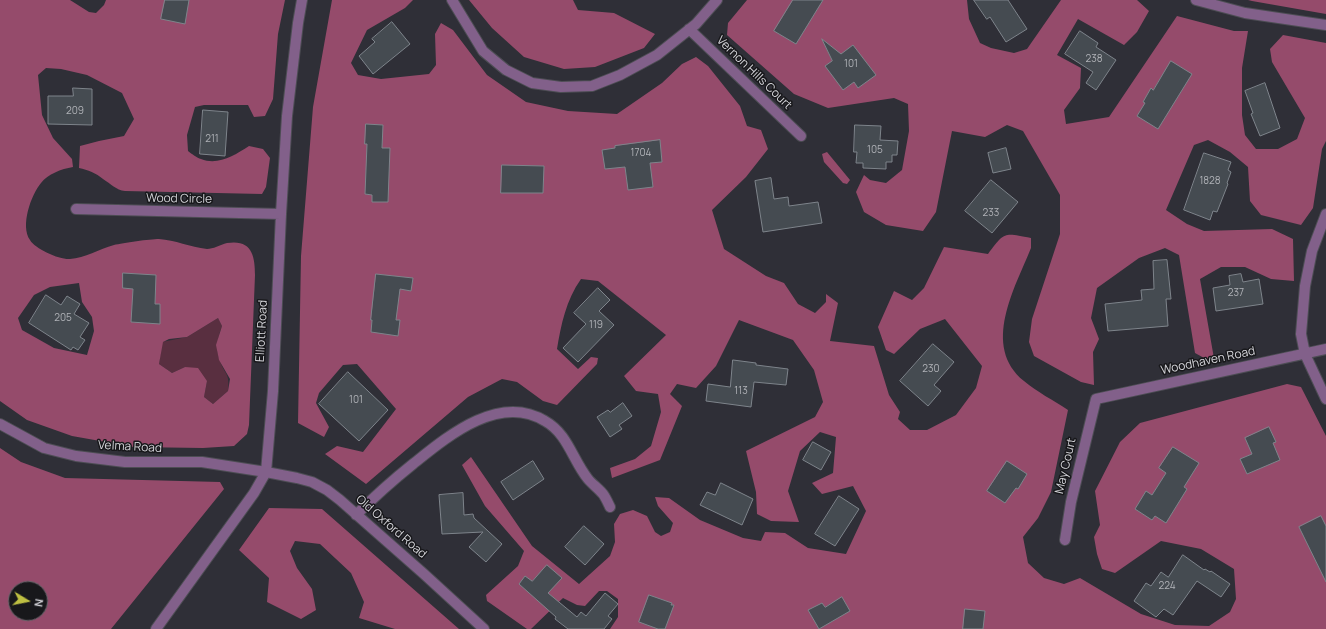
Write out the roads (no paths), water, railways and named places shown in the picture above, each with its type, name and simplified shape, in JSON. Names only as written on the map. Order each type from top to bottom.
[{"type":"street","name":"Elliott Road","points":[[156,629],[254,493],[266,472],[273,391],[286,116],[302,0]]},
{"type":"street","points":[[452,0],[483,51],[506,70],[532,83],[561,87],[592,86],[620,75],[657,55],[696,24],[717,0]]},
{"type":"street","points":[[1196,0],[1245,12],[1326,25]]},
{"type":"street","name":"Vernon Hills Court","points":[[689,29],[801,136]]},
{"type":"street","name":"Wood Circle","points":[[76,209],[281,214]]},
{"type":"street","points":[[1326,214],[1312,251],[1305,286],[1301,334],[1305,354],[1326,399]]},
{"type":"street","name":"Woodhaven Road","points":[[1096,399],[1326,349]]},
{"type":"street","name":"May Court","points":[[1065,540],[1071,502],[1096,399]]},
{"type":"street","points":[[356,514],[392,481],[454,434],[485,417],[497,414],[519,412],[538,417],[546,421],[559,432],[588,479],[603,494],[610,507]]},
{"type":"street","name":"Velma Road","points":[[0,424],[44,448],[76,456],[125,462],[202,462],[266,472]]},
{"type":"street","name":"Old Oxford Road","points":[[266,472],[312,482],[327,490],[424,574],[484,629]]}]
